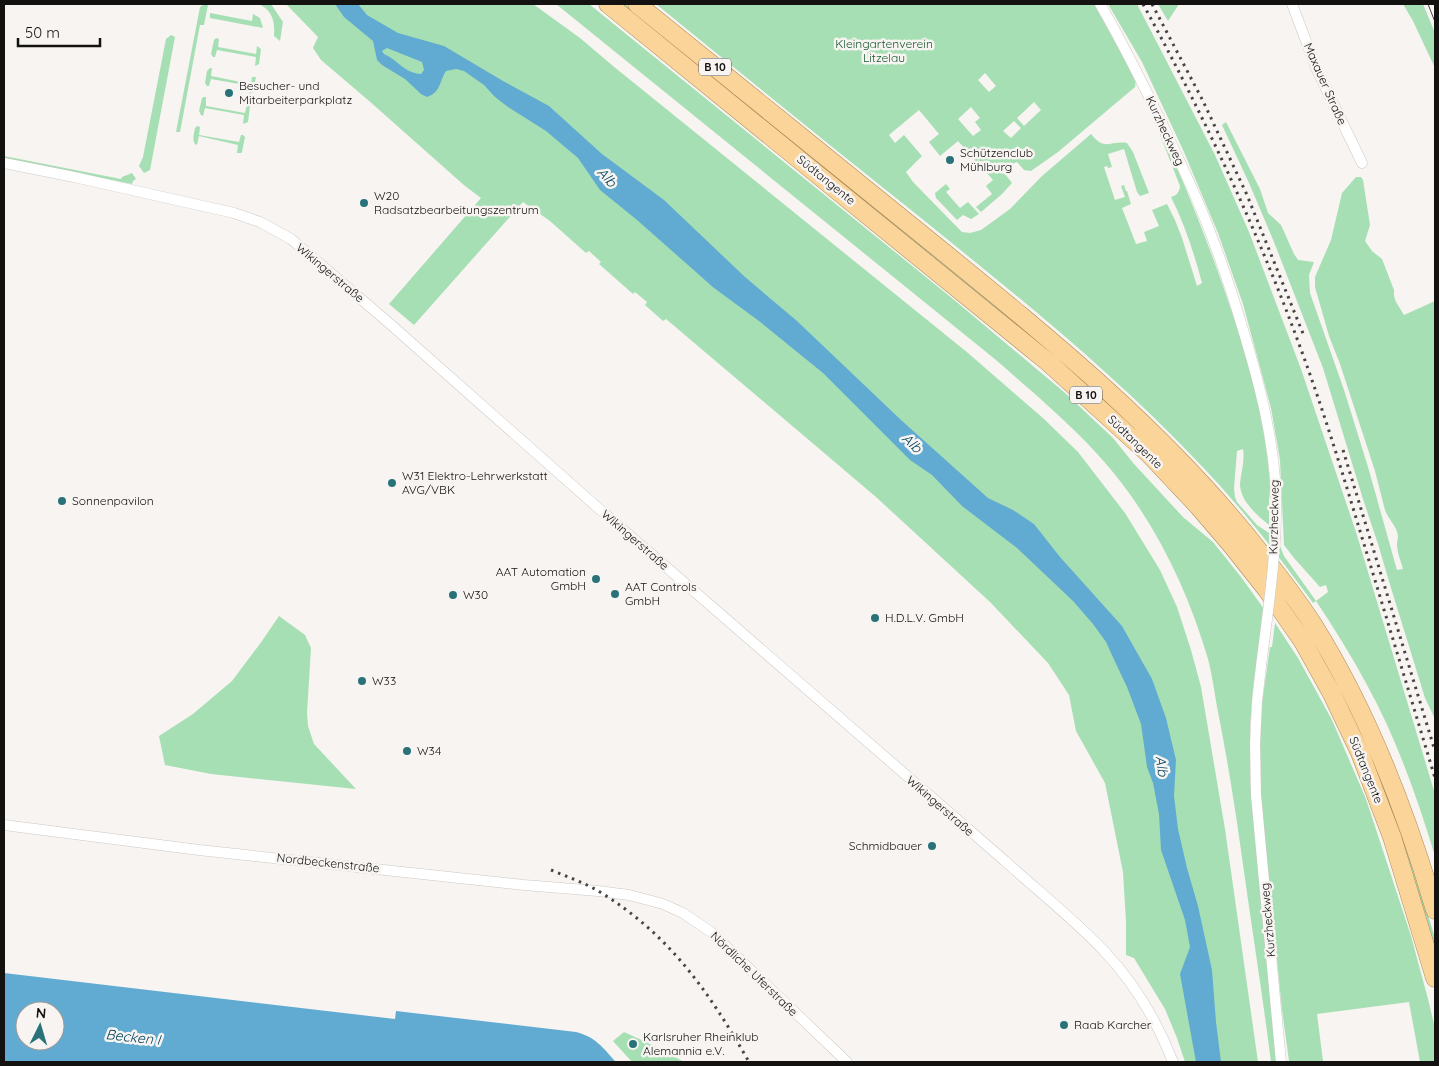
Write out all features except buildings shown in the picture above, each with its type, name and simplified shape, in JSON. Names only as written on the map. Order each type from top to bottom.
[{"type":"highway","name":"Südtangente","points":[[608,4],[1049,363],[1149,454],[1198,506],[1233,547],[1267,590],[1302,640],[1332,694],[1360,753],[1392,837],[1435,978]]},
{"type":"highway","name":"Südtangente","points":[[638,4],[1056,344],[1104,386],[1154,434],[1209,491],[1279,576],[1312,623],[1342,673],[1393,784],[1435,910]]},
{"type":"street","name":"Kurzheckweg","points":[[1100,4],[1144,86],[1210,231],[1228,280],[1247,343],[1265,411],[1274,462],[1276,521],[1255,736],[1256,795],[1281,1062]]},
{"type":"street","name":"Maxauer Straße","points":[[1292,4],[1317,70],[1362,163]]},
{"type":"street","name":"Wikingerstraße","points":[[4,163],[234,213],[257,220],[290,239],[389,323],[530,449],[1005,861],[1084,932],[1105,952],[1144,1003],[1159,1029],[1173,1062]]},
{"type":"street","name":"Nordbeckenstraße","points":[[4,825],[199,850],[524,885],[598,891],[629,895],[652,901]]},
{"type":"street","name":"Nördliche Uferstraße","points":[[652,901],[683,913],[711,932],[847,1062]]},
{"type":"green space","points":[[259,4],[271,4],[283,22],[280,41],[274,36],[272,17]]},
{"type":"green space","points":[[286,4],[533,4],[580,38],[968,353],[1044,419],[1078,452],[1125,513],[1160,570],[1177,607],[1191,650],[1201,687],[1225,829],[1258,1062],[1185,1062],[1165,1009],[1134,958],[1126,955],[1123,872],[1105,783],[1076,731],[1069,695],[1048,663],[990,602],[876,497],[666,319],[663,321],[645,305],[647,302],[635,292],[633,294],[599,264],[601,262],[589,251],[586,253],[550,221],[523,202],[414,325],[389,304],[481,198],[321,60],[313,48],[318,37]]},
{"type":"green space","points":[[556,4],[589,4],[953,299],[1064,392],[1113,438],[1134,464],[1183,517],[1213,542],[1264,609],[1253,688],[1250,727],[1250,780],[1276,1062],[1271,1062],[1233,794],[1208,659],[1202,638],[1178,578],[1148,521],[1136,503],[1106,463],[1089,445],[1053,410],[996,360]]},
{"type":"green space","points":[[619,4],[625,4],[1042,343],[1137,429],[1183,475],[1226,523],[1296,614],[1346,696],[1376,763],[1402,832],[1435,938],[1435,952],[1365,748],[1197,494]]},
{"type":"green space","name":"Kleingartenverein Litzelau","points":[[656,4],[1094,4],[1136,80],[1135,87],[1058,152],[1031,171],[1024,170],[1017,162],[1007,169],[981,161],[977,163],[958,141],[940,156],[929,142],[939,134],[919,110],[889,135],[895,143],[904,135],[922,156],[906,172],[913,182],[962,232],[970,233],[981,230],[1010,209],[1042,176],[1091,134],[1100,143],[1104,144],[1127,143],[1133,152],[1149,193],[1140,196],[1137,192],[1124,149],[1108,154],[1112,167],[1104,167],[1115,200],[1125,197],[1121,186],[1124,185],[1127,191],[1131,204],[1122,208],[1136,244],[1147,241],[1144,232],[1159,226],[1152,210],[1167,204],[1182,238],[1197,286],[1202,283],[1196,261],[1171,197],[1177,193],[1180,186],[1156,120],[1208,246],[1233,314],[1248,365],[1261,416],[1269,469],[1271,496],[1269,497],[1269,525],[1250,507],[1243,496],[1240,484],[1243,449],[1237,451],[1235,497],[1237,502],[1257,525],[1275,537],[1284,556],[1316,601],[1313,603],[1226,492],[1162,426],[1095,363],[992,275]],"holes":[[[985,73],[996,86],[989,92],[978,80]],[[1034,102],[1041,110],[1024,126],[1017,118]],[[971,107],[980,118],[975,122],[981,130],[973,136],[958,119]],[[1014,121],[1021,128],[1011,138],[1003,131]]]},
{"type":"green space","points":[[1108,4],[1137,4],[1215,155],[1249,232],[1301,369],[1356,532],[1435,794],[1435,856],[1413,790],[1387,725],[1360,673],[1316,601],[1328,592],[1326,585],[1320,587],[1284,545],[1280,460],[1271,408],[1243,304],[1218,233],[1184,152],[1142,62]]},
{"type":"green space","points":[[1158,4],[1179,4],[1168,21]]},
{"type":"green space","points":[[1403,4],[1423,4],[1435,33],[1435,68],[1413,21]]},
{"type":"green space","points":[[208,5],[204,25],[200,25],[180,132],[176,132],[200,7]]},
{"type":"green space","points":[[210,13],[252,21],[253,14],[260,18],[263,28],[210,18]]},
{"type":"green space","points":[[171,35],[175,37],[150,170],[144,173],[139,166],[143,157],[166,39]]},
{"type":"green space","points":[[216,38],[219,39],[218,47],[256,54],[257,46],[261,49],[259,64],[255,66],[256,57],[217,50],[215,57],[213,57],[211,54]]},
{"type":"green space","points":[[212,68],[211,76],[251,84],[252,77],[256,77],[253,92],[249,94],[250,86],[211,79],[209,86],[207,86],[205,83],[207,71]]},
{"type":"green space","points":[[206,97],[206,106],[245,113],[247,105],[250,106],[248,122],[243,124],[244,115],[205,108],[203,116],[201,115],[199,111],[202,98]]},
{"type":"green space","points":[[1226,122],[1260,189],[1268,213],[1281,225],[1298,260],[1314,262],[1309,275],[1310,293],[1344,390],[1397,570],[1403,569],[1398,551],[1397,532],[1385,510],[1375,471],[1329,336],[1315,287],[1315,277],[1331,240],[1342,193],[1356,177],[1361,177],[1363,180],[1370,225],[1365,241],[1372,251],[1382,259],[1394,290],[1396,302],[1404,315],[1435,301],[1435,719],[1425,698],[1323,368],[1274,242],[1222,125]]},
{"type":"green space","points":[[197,126],[200,127],[199,135],[239,142],[241,135],[243,135],[245,137],[242,152],[237,153],[238,145],[199,136],[197,145],[195,144],[193,136]]},
{"type":"green space","points":[[4,156],[121,179],[132,173],[136,179],[132,184],[4,159]]},
{"type":"green space","points":[[981,166],[1005,174],[1012,183],[981,212],[976,207],[992,194],[986,186],[993,180]]},
{"type":"green space","points":[[946,184],[950,189],[946,192],[960,208],[968,202],[979,214],[971,219],[963,215],[957,220],[936,198],[935,193]]},
{"type":"green space","points":[[279,616],[305,635],[311,648],[307,713],[308,726],[314,744],[356,789],[211,774],[165,765],[159,736],[193,714],[232,681]]},
{"type":"green space","points":[[1275,623],[1298,658],[1332,720],[1366,799],[1411,936],[1428,999],[1435,1028],[1435,1062],[1420,1062],[1409,1002],[1317,1014],[1323,1061],[1289,1061],[1282,1010],[1261,798],[1260,746],[1262,703]]},
{"type":"green space","name":"Karlsruher Rheinklub Alemannia e.V.","points":[[624,1032],[684,1062],[632,1062],[613,1041]]},
{"type":"water","name":"Alb","points":[[335,4],[358,4],[367,15],[398,33],[444,46],[549,106],[602,154],[664,200],[745,277],[797,321],[901,420],[988,498],[1013,510],[1034,524],[1060,557],[1122,626],[1152,679],[1166,718],[1176,760],[1174,796],[1178,829],[1212,970],[1221,1062],[1196,1062],[1180,974],[1190,947],[1185,920],[1161,850],[1159,814],[1153,783],[1147,767],[1141,724],[1127,687],[1106,642],[1093,624],[1073,601],[1017,548],[962,506],[932,475],[910,460],[823,373],[759,321],[714,288],[600,190],[578,158],[546,131],[508,107],[484,85],[464,71],[456,69],[446,71],[439,86],[432,95],[427,97],[421,94],[405,79],[377,60],[373,41],[344,17]],"holes":[[[387,48],[422,62],[424,70],[421,74],[415,73],[406,69],[382,51]]]},
{"type":"water","name":"Becken I","points":[[4,973],[395,1019],[396,1011],[576,1032],[594,1040],[616,1062],[4,1062]]},
{"type":"tram line","points":[[1428,4],[1435,22]]},
{"type":"railway","points":[[1143,4],[1187,87],[1247,214],[1299,344],[1338,460],[1435,778]]},
{"type":"railway","points":[[1152,4],[1203,101],[1247,195],[1304,336]]},
{"type":"railway","points":[[1343,450],[1435,751]]},
{"type":"railway","points":[[551,870],[600,892],[625,909],[667,946],[703,989],[749,1062]]},
{"type":"place","name":"Besucher- und Mitarbeiterparkplatz","points":[[229,93]]},
{"type":"place","name":"Schützenclub Mühlburg","points":[[950,160]]},
{"type":"place","name":"W20 Radsatzbearbeitungszentrum","points":[[364,203]]},
{"type":"place","name":"W31 Elektro-Lehrwerkstatt AVG/VBK","points":[[392,483]]},
{"type":"place","name":"Sonnenpavilon","points":[[62,501]]},
{"type":"place","name":"AAT Automation GmbH","points":[[596,579]]},
{"type":"place","name":"AAT Controls GmbH","points":[[615,594]]},
{"type":"place","name":"W30","points":[[453,595]]},
{"type":"place","name":"H.D.L.V. GmbH","points":[[875,618]]},
{"type":"place","name":"W33","points":[[362,681]]},
{"type":"place","name":"W34","points":[[407,751]]},
{"type":"place","name":"Schmidbauer","points":[[932,846]]},
{"type":"place","name":"Raab Karcher","points":[[1064,1025]]},
{"type":"place","name":"Karlsruher Rheinklub Alemannia e.V.","points":[[633,1044]]}]
